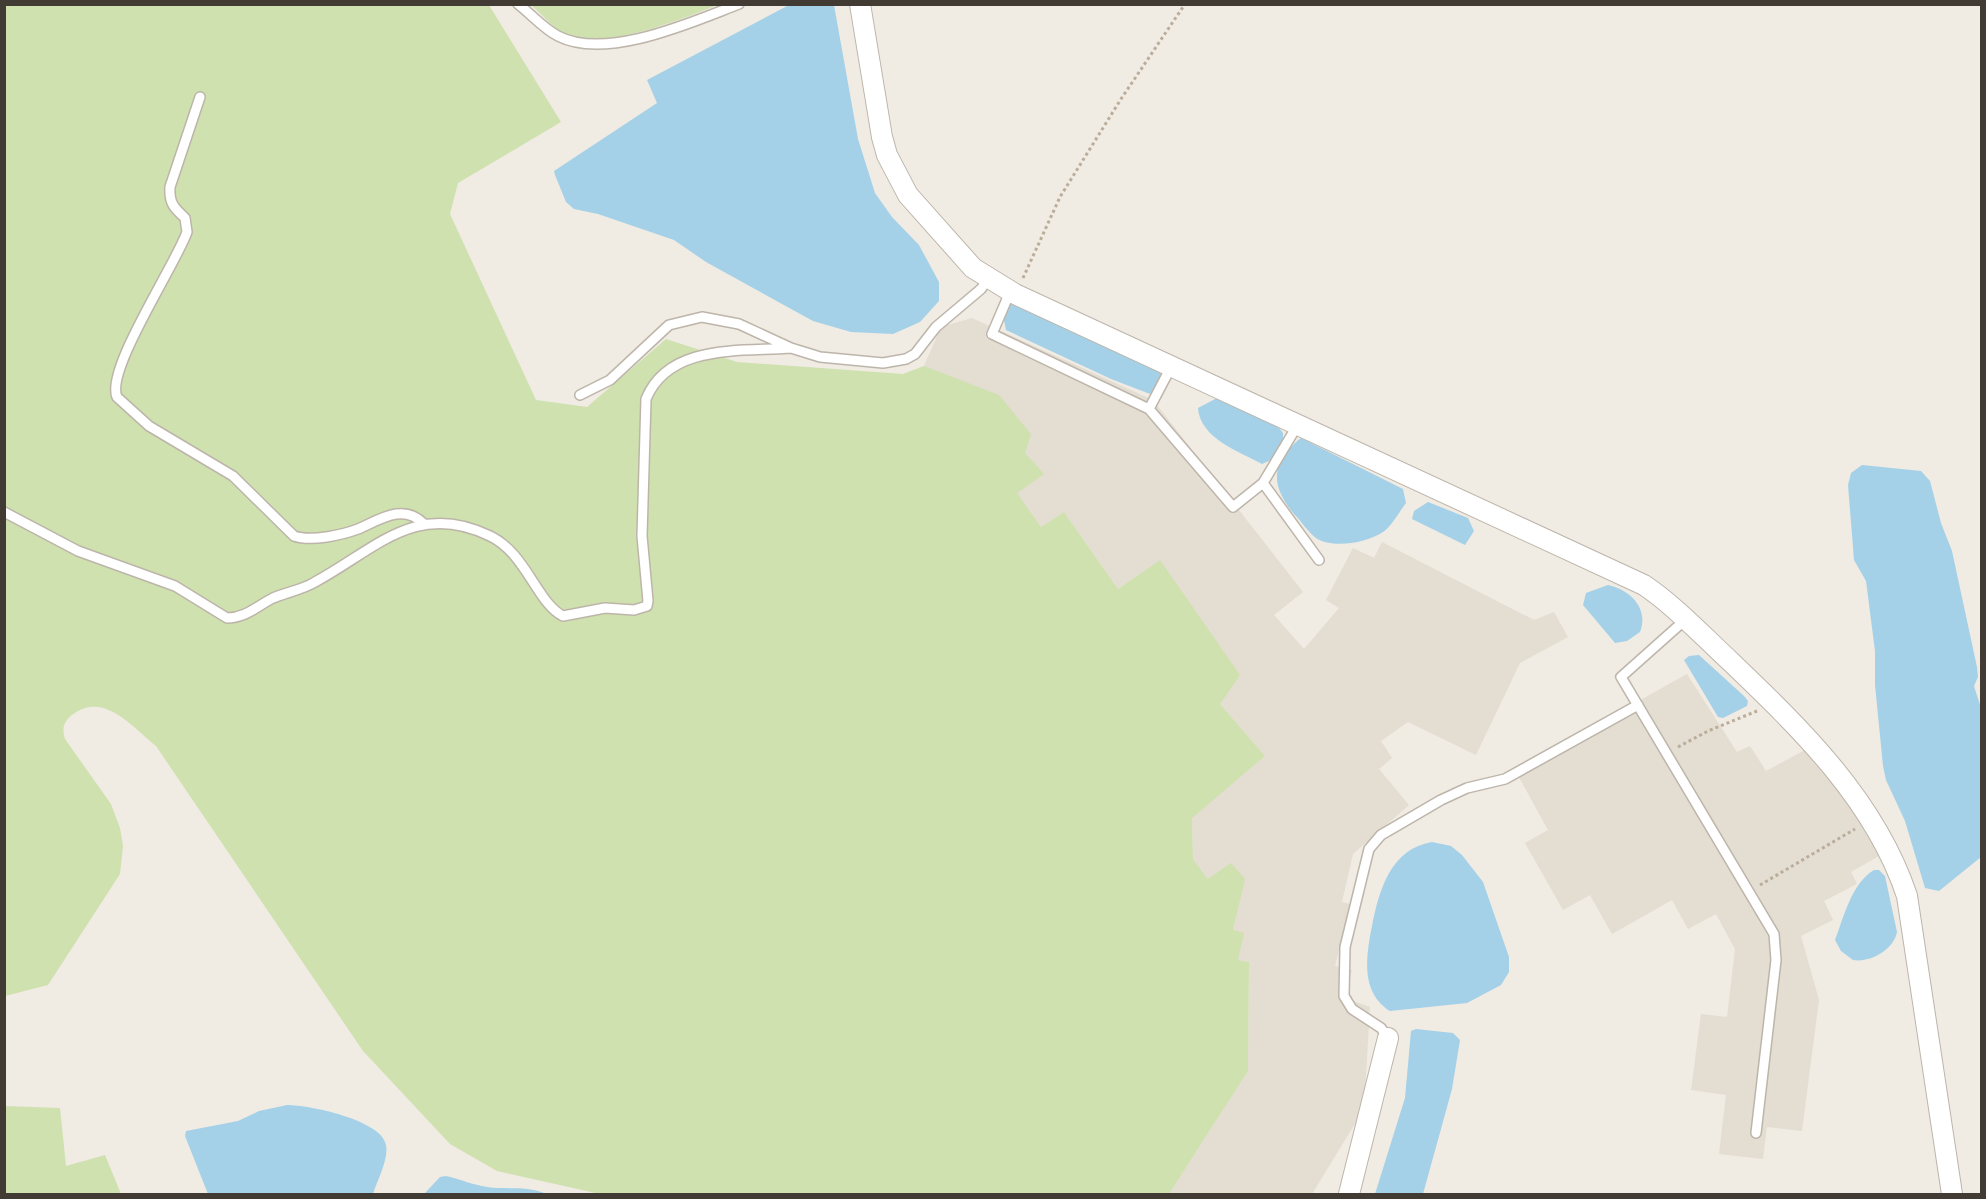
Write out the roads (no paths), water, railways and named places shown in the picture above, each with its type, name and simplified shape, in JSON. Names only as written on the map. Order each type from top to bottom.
[{"type":"street","points":[[860,4],[887,155],[908,195],[973,268],[1013,293],[1297,426],[1598,561],[1644,585],[1775,704],[1829,761],[1894,861],[1907,897],[1952,1194]]},
{"type":"street","points":[[1349,1194],[1388,1038]]},
{"type":"lane","points":[[518,4],[557,36],[586,46],[652,36],[739,4]]},
{"type":"lane","points":[[200,97],[170,187],[174,211],[185,218],[187,232],[182,246],[138,327],[115,383],[117,397],[149,426],[233,476],[294,536],[308,539],[356,530],[392,514],[406,514],[423,523]]},
{"type":"lane","points":[[580,395],[610,380],[669,325],[683,320],[716,318],[739,324],[791,348],[820,357],[883,363],[906,359],[915,354],[936,327],[981,289],[988,279]]},
{"type":"lane","points":[[1013,293],[992,334],[1149,409],[1233,507],[1263,483],[1297,426]]},
{"type":"lane","points":[[4,503],[8,514],[78,551],[175,586],[227,618],[250,612],[274,597],[315,583],[398,531],[423,523],[447,523],[470,528],[502,542],[563,616],[605,608],[634,610],[643,608],[648,602],[642,536],[646,399],[650,390],[669,369],[705,354],[791,348]]},
{"type":"lane","points":[[1149,409],[1171,367]]},
{"type":"lane","points":[[1263,483],[1319,560]]},
{"type":"lane","points":[[1685,620],[1621,677],[1771,927],[1777,950],[1756,1133]]},
{"type":"lane","points":[[1388,1038],[1381,1028],[1352,1009],[1344,996],[1345,947],[1369,849],[1381,835],[1441,800],[1467,788],[1505,779],[1638,705]]},
{"type":"water","points":[[789,5],[834,5],[858,139],[875,193],[892,217],[919,245],[939,282],[939,301],[920,322],[893,334],[851,332],[813,321],[706,262],[674,240],[598,214],[574,209],[566,202],[555,175],[554,171],[657,103],[647,80]]},
{"type":"water","points":[[1016,302],[1158,369],[1161,373],[1157,387],[1150,394],[1111,379],[1006,330],[1004,320],[1008,306]]},
{"type":"water","points":[[1219,397],[1274,421],[1283,433],[1283,442],[1271,460],[1262,464],[1222,442],[1205,428],[1198,408]]},
{"type":"water","points":[[1301,438],[1403,489],[1406,503],[1383,532],[1359,542],[1340,544],[1323,541],[1310,533],[1285,501],[1277,481],[1282,460]]},
{"type":"water","points":[[1862,465],[1921,471],[1930,481],[1941,523],[1952,551],[1977,667],[1978,677],[1974,686],[1982,711],[1981,857],[1939,891],[1925,888],[1905,821],[1886,780],[1883,766],[1875,685],[1875,651],[1866,581],[1854,560],[1848,485],[1851,473]]},
{"type":"water","points":[[1428,502],[1468,518],[1474,531],[1465,545],[1412,519],[1414,511]]},
{"type":"water","points":[[1608,585],[1631,596],[1640,608],[1642,624],[1640,632],[1627,641],[1615,643],[1583,605],[1586,593]]},
{"type":"water","points":[[1699,655],[1744,696],[1748,701],[1747,706],[1723,718],[1718,717],[1684,660],[1689,656]]},
{"type":"water","points":[[1432,842],[1451,846],[1462,855],[1483,882],[1509,957],[1509,972],[1501,985],[1467,1003],[1390,1011],[1374,994],[1368,973],[1368,949],[1378,899],[1396,862],[1418,846]]},
{"type":"water","points":[[1874,870],[1879,870],[1885,876],[1897,932],[1891,944],[1881,954],[1867,959],[1853,960],[1841,951],[1835,940],[1854,892],[1866,876]]},
{"type":"water","points":[[1416,1029],[1453,1033],[1460,1040],[1452,1089],[1423,1194],[1375,1194],[1405,1098],[1411,1031]]},
{"type":"water","points":[[287,1105],[327,1111],[359,1121],[382,1136],[386,1145],[386,1157],[373,1194],[208,1194],[185,1136],[186,1131],[238,1121],[259,1111]]},
{"type":"water","points":[[446,1176],[482,1186],[525,1189],[547,1194],[424,1194],[440,1177]]}]
